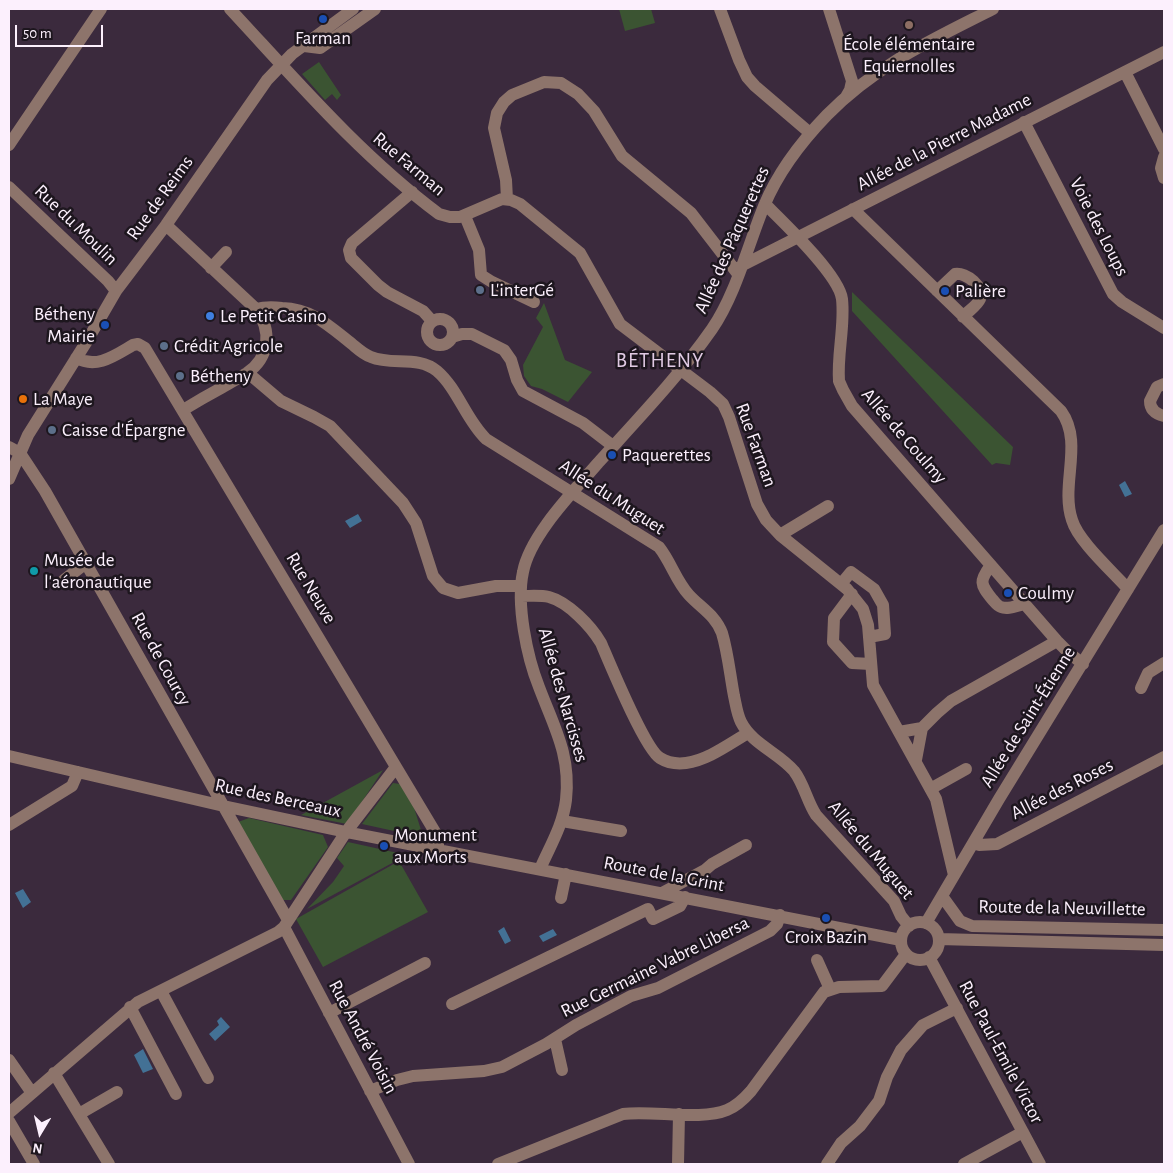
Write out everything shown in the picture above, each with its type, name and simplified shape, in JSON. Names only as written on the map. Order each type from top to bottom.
[{"type":"street","points":[[9,145],[100,9]]},
{"type":"street","name":"Rue Farman","points":[[230,9],[356,143],[439,214],[450,217],[465,216],[496,201],[507,199],[516,201],[528,209],[576,249],[620,324],[710,392],[723,404],[757,504],[766,520],[780,535],[841,584],[860,604],[865,615],[869,637],[873,685],[898,732],[932,788],[939,808],[954,875]]},
{"type":"street","name":"Rue de Reims","points":[[9,479],[28,435],[116,291],[166,225],[267,80],[281,64],[352,9]]},
{"type":"street","points":[[304,46],[320,48],[375,9]]},
{"type":"street","points":[[720,9],[747,77],[810,134]]},
{"type":"street","points":[[829,9],[852,81],[850,90],[844,99]]},
{"type":"street","name":"Allée des Pâquerettes","points":[[522,591],[524,566],[535,543],[553,516],[680,369],[717,321],[727,302],[765,204],[781,173],[810,134],[844,99],[902,56],[992,9]]},
{"type":"street","name":"Allée de la Pierre Madame","points":[[739,270],[797,237],[1164,52]]},
{"type":"street","points":[[1125,72],[1164,149]]},
{"type":"street","points":[[507,199],[506,180],[494,128],[497,113],[504,102],[512,95],[544,82],[561,83],[578,94],[594,111],[622,156],[691,212],[739,270]]},
{"type":"street","name":"Voie des Loups","points":[[1024,122],[1113,294],[1122,302],[1164,328]]},
{"type":"street","points":[[1164,157],[1162,168],[1164,178]]},
{"type":"street","name":"Rue du Moulin","points":[[9,187],[108,281],[116,291]]},
{"type":"street","points":[[412,192],[358,237],[352,243],[349,250],[351,258],[378,285],[422,311],[432,321]]},
{"type":"street","name":"Allée de Coulmy","points":[[765,204],[829,274],[841,294],[839,374],[840,385],[846,398],[1057,641],[1083,664]]},
{"type":"street","points":[[853,209],[1054,402],[1065,416],[1072,437],[1068,495],[1072,523],[1083,539],[1128,589]]},
{"type":"street","points":[[465,216],[479,250],[481,275],[534,302]]},
{"type":"street","points":[[166,225],[256,309],[264,323],[267,340],[260,358],[248,373],[183,410]]},
{"type":"street","points":[[211,268],[226,252]]},
{"type":"street","points":[[937,291],[955,274],[965,274],[978,287],[980,300],[963,316]]},
{"type":"street","name":"Allée du Muguet","points":[[256,309],[266,307],[298,309],[311,313],[370,357],[381,360],[414,362],[433,368],[443,377],[486,439],[658,547],[685,591],[717,623],[724,643],[739,718],[748,733],[793,769],[816,815],[894,901],[901,916],[909,926]]},
{"type":"street","points":[[452,337],[452,329],[448,322],[440,319],[432,321],[427,330],[430,340],[434,343],[444,344],[452,337],[472,334],[504,350],[511,360],[516,380],[523,391],[583,423],[613,446]]},
{"type":"street","name":"Rue Neuve","points":[[76,358],[87,363],[97,362],[133,345],[138,344],[145,348],[438,837],[438,850]]},
{"type":"street","points":[[248,373],[281,401],[330,426],[403,503],[416,523],[433,576],[443,588],[458,593],[496,586],[541,595],[558,600],[592,629],[601,643],[648,743],[661,759],[677,763],[692,762],[748,733]]},
{"type":"street","points":[[1164,384],[1157,387],[1150,401],[1152,409],[1156,414],[1164,416]]},
{"type":"street","points":[[9,446],[20,453]]},
{"type":"street","name":"Rue de Courcy","points":[[20,453],[45,491],[223,806]]},
{"type":"street","points":[[780,535],[828,506]]},
{"type":"street","name":"Allée de Saint-Étienne","points":[[926,923],[1164,530]]},
{"type":"street","points":[[64,580],[86,563]]},
{"type":"street","points":[[991,565],[982,579],[982,584],[997,605],[1006,608],[1025,604]]},
{"type":"street","points":[[841,584],[851,572],[874,589],[883,605],[885,634],[869,637]]},
{"type":"street","name":"Allée des Narcisses","points":[[522,591],[524,626],[529,655],[538,685],[565,755],[567,785],[562,821],[540,869]]},
{"type":"street","points":[[852,594],[834,618],[833,642],[852,663],[871,664]]},
{"type":"street","points":[[916,760],[922,728],[936,712],[951,701],[1057,641]]},
{"type":"street","points":[[1141,688],[1148,672],[1164,663]]},
{"type":"street","points":[[898,732],[922,728]]},
{"type":"street","name":"Rue des Berceaux","points":[[9,756],[223,806],[346,832],[540,869]]},
{"type":"street","name":"Allée des Roses","points":[[974,843],[979,845],[997,844],[1164,758]]},
{"type":"street","points":[[9,1113],[130,1007],[270,937],[286,924],[346,832],[396,767]]},
{"type":"street","points":[[932,788],[966,769]]},
{"type":"street","points":[[9,825],[72,786],[78,772]]},
{"type":"street","name":"Rue André Voisin","points":[[223,806],[286,924],[370,1091],[410,1164]]},
{"type":"street","points":[[562,821],[621,831]]},
{"type":"street","points":[[662,893],[746,845]]},
{"type":"street","name":"Route de la Grint","points":[[540,869],[780,915]]},
{"type":"street","points":[[561,898],[566,874]]},
{"type":"street","name":"Route de la Neuvillette","points":[[942,896],[960,921],[972,926],[1164,930]]},
{"type":"street","points":[[452,1004],[648,909],[653,919],[680,906],[685,897]]},
{"type":"street","points":[[780,915],[901,940]]},
{"type":"street","name":"Rue Germaine Vabre Libersa","points":[[370,1091],[412,1076],[494,1070],[555,1039],[576,1025],[631,996],[658,988],[770,931],[780,915]]},
{"type":"street","points":[[917,923],[926,923],[937,932],[939,939],[936,951],[929,958],[919,960],[912,958],[902,948],[901,940],[904,932],[909,926],[917,923]]},
{"type":"street","name":"Route de la Neuvillette","points":[[939,939],[1164,945]]},
{"type":"street","points":[[498,1164],[623,1114],[642,1112],[679,1114],[719,1112],[735,1106],[743,1100],[824,992],[839,987],[882,986],[906,954]]},
{"type":"street","name":"Rue Paul-Emile Victor","points":[[929,958],[1040,1164]]},
{"type":"street","points":[[817,960],[830,989]]},
{"type":"street","points":[[329,1012],[425,963]]},
{"type":"street","points":[[161,991],[208,1078]]},
{"type":"street","points":[[130,1007],[176,1094]]},
{"type":"street","points":[[827,1164],[841,1143],[860,1126],[879,1101],[887,1077],[901,1050],[923,1025],[956,1008]]},
{"type":"street","points":[[555,1039],[562,1070]]},
{"type":"street","points":[[9,1060],[32,1093]]},
{"type":"street","points":[[54,1074],[109,1164]]},
{"type":"street","points":[[79,1114],[117,1092]]},
{"type":"street","points":[[678,1164],[679,1114]]},
{"type":"street","points":[[9,1121],[34,1164]]},
{"type":"street","points":[[964,1164],[1023,1132]]},
{"type":"green space","points":[[619,9],[651,9],[655,23],[625,31]]},
{"type":"green space","points":[[319,62],[341,95],[337,100],[332,94],[325,100],[302,74]]},
{"type":"green space","points":[[852,292],[1013,447],[1010,465],[996,463],[992,465],[852,311]]},
{"type":"green space","points":[[544,303],[565,360],[592,372],[568,402],[542,389],[531,386],[524,376],[523,365],[543,327],[536,318]]},
{"type":"green space","points":[[383,770],[347,824],[301,815]]},
{"type":"green space","points":[[393,783],[407,785],[421,830],[417,836],[362,824]]},
{"type":"green space","points":[[249,818],[323,835],[328,847],[291,900],[282,900],[238,822]]},
{"type":"green space","points":[[348,842],[407,855],[307,909],[333,882],[344,866],[337,858]]},
{"type":"green space","points":[[399,861],[428,912],[323,967],[296,919]]},
{"type":"water","points":[[1125,481],[1132,494],[1125,497],[1119,485]]},
{"type":"water","points":[[358,514],[362,521],[350,528],[345,521]]},
{"type":"water","points":[[23,889],[31,902],[23,908],[15,893]]},
{"type":"water","points":[[504,927],[511,941],[505,944],[498,931]]},
{"type":"water","points":[[553,929],[557,935],[543,942],[539,936]]},
{"type":"water","points":[[221,1017],[230,1027],[215,1041],[209,1034],[219,1025],[217,1021]]},
{"type":"water","points":[[143,1049],[153,1069],[143,1073],[134,1055]]},
{"type":"place","name":"Farman","points":[[323,19]]},
{"type":"place","name":"École élémentaire Equiernolles","points":[[909,25]]},
{"type":"place","name":"L'interGé","points":[[480,290]]},
{"type":"place","name":"Palière","points":[[945,291]]},
{"type":"place","name":"Le Petit Casino","points":[[210,316]]},
{"type":"place","name":"Bétheny Mairie","points":[[105,325]]},
{"type":"place","name":"Crédit Agricole","points":[[164,346]]},
{"type":"place","name":"Bétheny","points":[[180,376]]},
{"type":"place","name":"La Maye","points":[[23,399]]},
{"type":"place","name":"Caisse d'Épargne","points":[[52,430]]},
{"type":"place","name":"Paquerettes","points":[[612,455]]},
{"type":"place","name":"Musée de l'aéronautique","points":[[34,571]]},
{"type":"place","name":"Coulmy","points":[[1008,593]]},
{"type":"place","name":"Monument aux Morts","points":[[384,846]]},
{"type":"place","name":"Croix Bazin","points":[[826,918]]},
{"type":"district","name":"BÉTHENY","points":[[660,361]]}]
